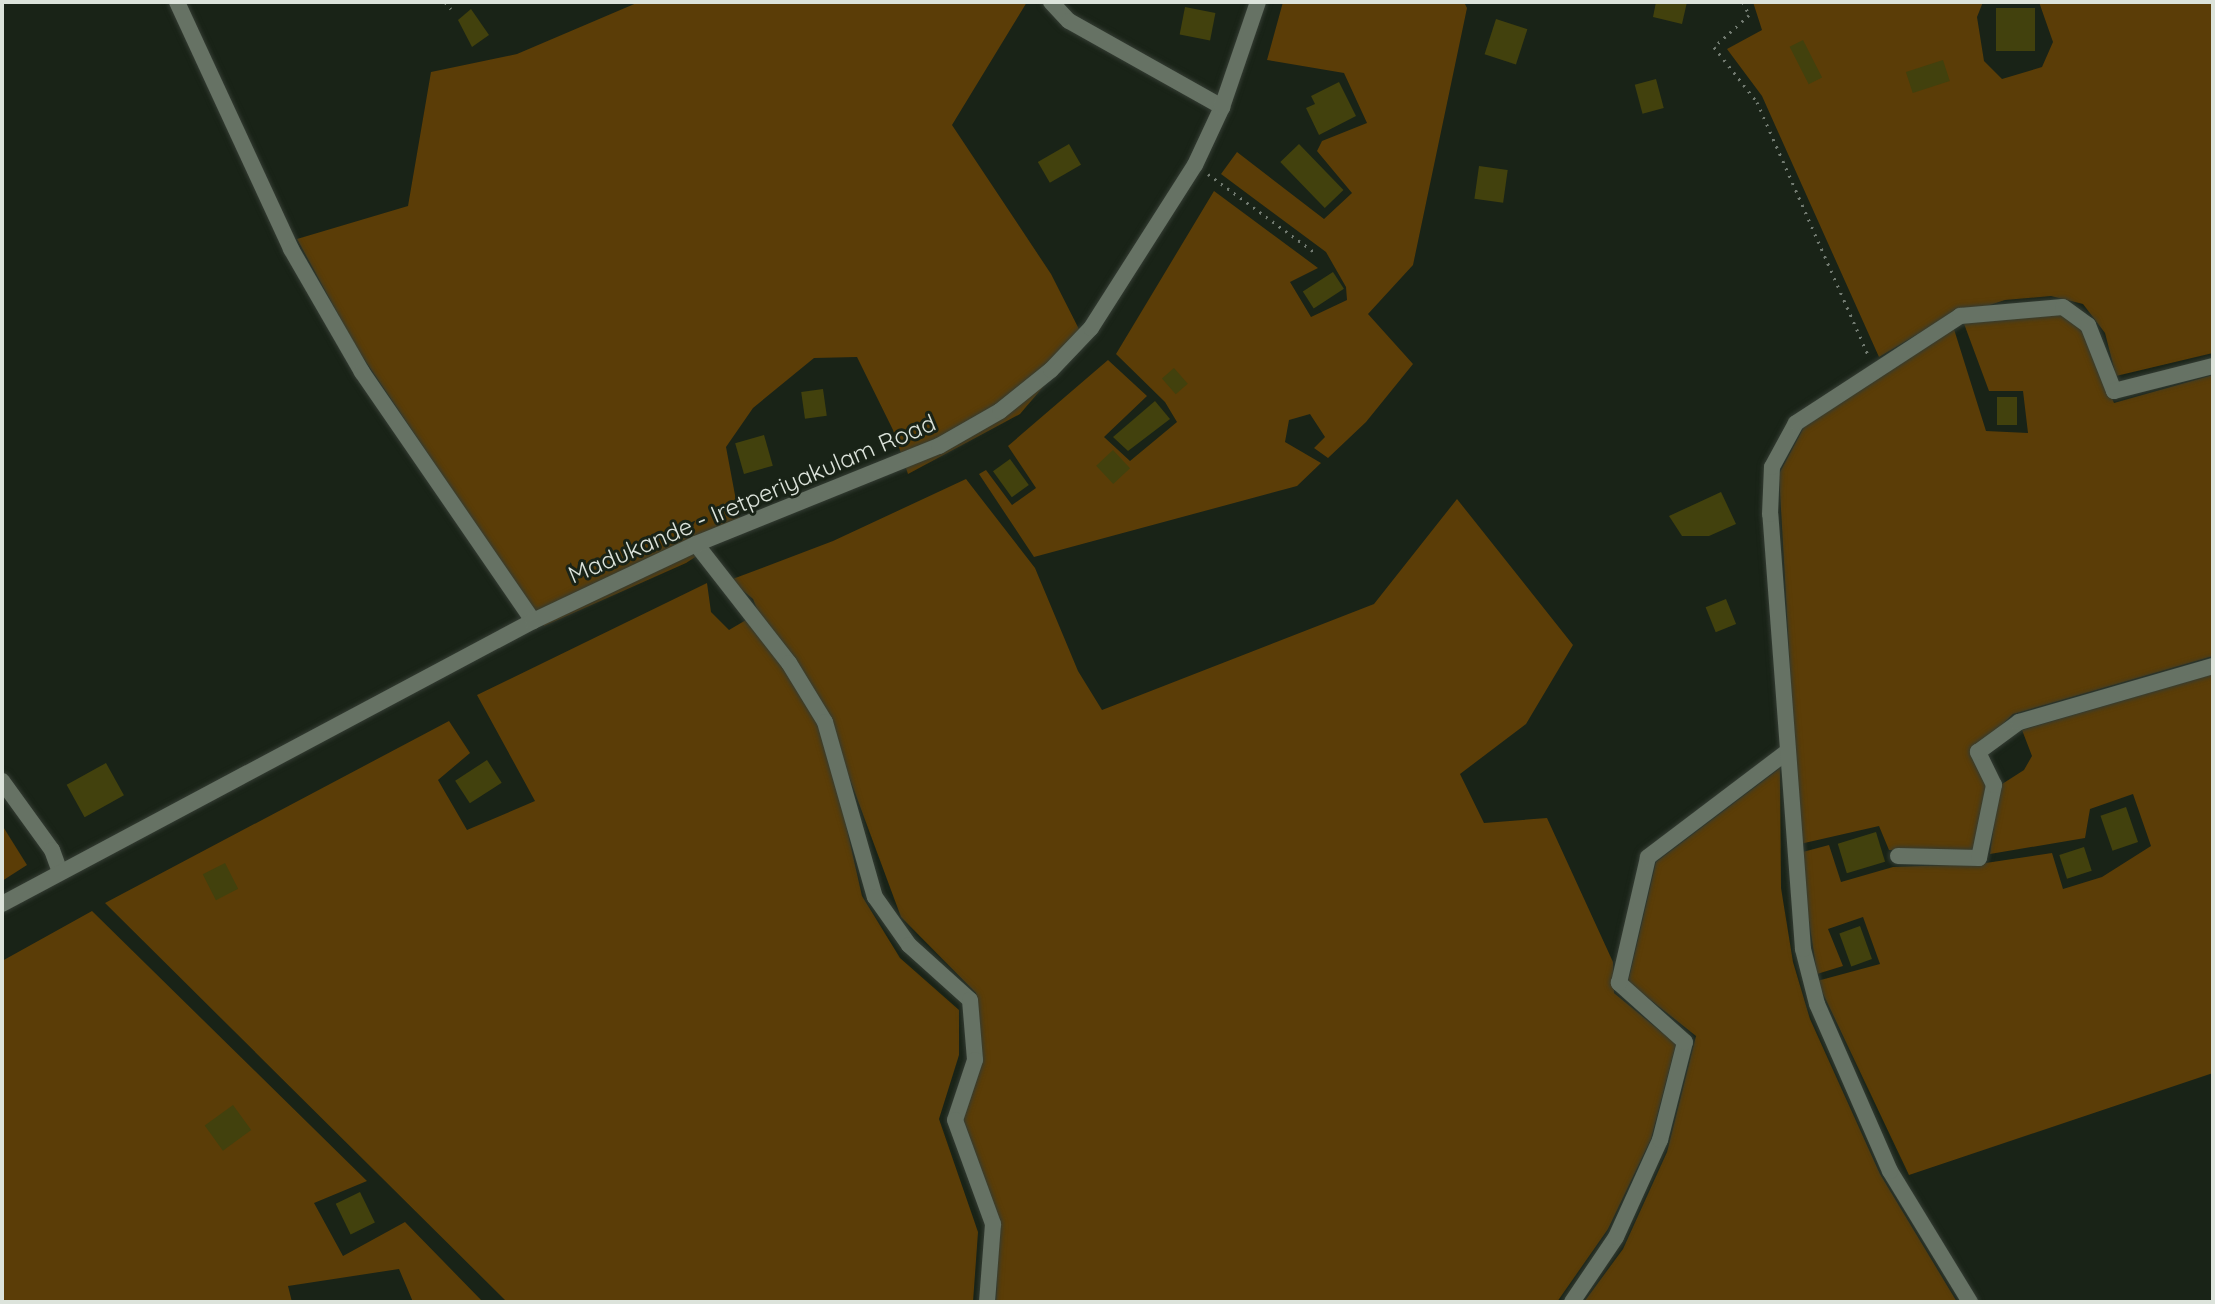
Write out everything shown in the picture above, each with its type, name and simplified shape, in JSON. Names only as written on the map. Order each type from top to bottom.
[{"type":"street","points":[[177,2],[298,263],[362,372],[533,621]]},
{"type":"street","points":[[1051,2],[1069,21],[1222,107]]},
{"type":"street","name":"Madukande - Iretperiyakulam Road","points":[[2,904],[533,621],[696,544],[939,446],[1000,411],[1051,370],[1091,328],[1195,165],[1222,107],[1258,2]]},
{"type":"street","points":[[1970,1302],[1890,1171],[1817,1004],[1803,949],[1770,514],[1772,467],[1796,423],[1960,316],[2063,307],[2088,325],[2114,391],[2213,366]]},
{"type":"street","points":[[696,544],[789,663],[825,722],[875,897],[909,945],[970,1000],[975,1060],[955,1120],[993,1224],[987,1302]]},
{"type":"street","points":[[1898,856],[1979,858],[1994,785],[1978,752],[2019,722],[2213,666]]},
{"type":"street","points":[[1572,1302],[1616,1237],[1660,1140],[1685,1042],[1619,983],[1648,857],[1787,752]]},
{"type":"street","points":[[2,781],[52,850],[60,872]]},
{"type":"path","points":[[445,2],[451,9]]},
{"type":"path","points":[[1743,2],[1749,15],[1714,47],[1757,102],[1876,371]]},
{"type":"path","points":[[1195,165],[1314,252]]},
{"type":"shaded area","points":[[639,2],[1027,2],[952,125],[1051,274],[1084,339],[1020,414],[908,474],[893,430],[857,357],[814,358],[753,408],[726,447],[741,527],[686,563],[544,626],[356,347],[297,239],[408,206],[431,72],[517,54]]},
{"type":"shaded area","points":[[1283,2],[1464,2],[1467,8],[1413,265],[1368,314],[1413,364],[1366,422],[1328,458],[1314,448],[1325,437],[1310,414],[1289,420],[1285,442],[1321,463],[1297,486],[1034,557],[979,474],[986,470],[1012,505],[1036,488],[1008,446],[1108,360],[1147,396],[1104,437],[1130,461],[1177,422],[1165,402],[1116,354],[1214,191],[1318,268],[1290,282],[1311,317],[1347,300],[1346,287],[1326,252],[1221,174],[1237,152],[1324,219],[1352,193],[1317,151],[1322,141],[1367,123],[1344,73],[1267,60]]},
{"type":"shaded area","points":[[1753,2],[1983,2],[1977,17],[1984,61],[2002,79],[2042,67],[2053,42],[2039,2],[2213,2],[2213,353],[2116,376],[2105,333],[2083,304],[2051,296],[2005,300],[1938,322],[1879,357],[1762,96],[1727,49],[1762,30]]},
{"type":"shaded area","points":[[2061,314],[2083,331],[2114,403],[2213,375],[2213,656],[2013,714],[1971,755],[1986,785],[1974,850],[1889,850],[1879,826],[1800,844],[1779,474],[1804,427],[1953,326],[1986,431],[2028,433],[2023,391],[1989,391],[1963,321]]},
{"type":"shaded area","points":[[966,479],[1035,568],[1078,671],[1102,710],[1374,604],[1457,499],[1573,645],[1526,724],[1460,774],[1484,823],[1547,818],[1613,962],[1614,993],[1676,1044],[1651,1139],[1608,1229],[1557,1302],[996,1302],[999,1220],[963,1118],[982,1057],[976,993],[901,917],[828,720],[764,627],[753,599],[730,580],[833,541]]},
{"type":"shaded area","points":[[707,583],[711,612],[729,630],[746,620],[786,664],[823,723],[862,896],[900,958],[959,1010],[959,1055],[939,1119],[978,1232],[973,1302],[507,1302],[105,903],[449,721],[470,753],[438,780],[467,830],[535,801],[477,695]]},
{"type":"shaded area","points":[[2213,674],[2213,1073],[1909,1175],[1817,981],[1880,964],[1863,917],[1828,929],[1843,966],[1817,974],[1799,853],[1829,845],[1841,882],[1893,867],[1979,864],[2052,853],[2063,889],[2102,877],[2151,846],[2133,794],[2090,809],[2085,838],[1990,854],[1999,786],[2024,770],[2032,756],[2022,730]]},
{"type":"shaded area","points":[[1780,768],[1781,888],[1793,962],[1810,1019],[1880,1174],[1957,1302],[1584,1302],[1623,1249],[1667,1152],[1696,1036],[1628,982],[1656,862]]},
{"type":"shaded area","points":[[2,825],[27,865],[2,881]]},
{"type":"shaded area","points":[[92,911],[367,1181],[314,1203],[343,1256],[405,1222],[483,1302],[413,1302],[399,1269],[288,1286],[292,1302],[2,1302],[2,961]]},
{"type":"building","points":[[1656,2],[1687,2],[1682,24],[1653,17]]},
{"type":"building","points":[[1185,7],[1215,13],[1210,40],[1180,34]]},
{"type":"building","points":[[1996,8],[2035,8],[2035,51],[1996,51]]},
{"type":"building","points":[[471,9],[489,35],[472,47],[458,20]]},
{"type":"building","points":[[1496,19],[1527,29],[1516,64],[1485,54]]},
{"type":"building","points":[[1803,40],[1822,77],[1809,84],[1790,47]]},
{"type":"building","points":[[1943,60],[1950,81],[1913,93],[1906,72]]},
{"type":"building","points":[[1656,79],[1664,108],[1643,114],[1635,85]]},
{"type":"building","points":[[1339,82],[1356,116],[1319,135],[1306,108],[1315,104],[1311,96]]},
{"type":"building","points":[[1069,144],[1081,165],[1050,183],[1038,162]]},
{"type":"building","points":[[1299,144],[1343,190],[1325,208],[1280,162]]},
{"type":"building","points":[[1479,166],[1508,170],[1503,203],[1474,199]]},
{"type":"building","points":[[1333,272],[1344,289],[1314,308],[1303,292]]},
{"type":"building","points":[[1174,368],[1188,384],[1176,394],[1162,378]]},
{"type":"building","points":[[823,389],[827,416],[805,419],[801,392]]},
{"type":"building","points":[[1997,397],[2017,397],[2017,425],[1997,425]]},
{"type":"building","points":[[1155,401],[1170,419],[1128,451],[1113,437]]},
{"type":"building","points":[[764,435],[773,466],[744,474],[735,443]]},
{"type":"building","points":[[1113,450],[1130,468],[1113,484],[1096,466]]},
{"type":"building","points":[[1010,459],[1029,485],[1012,497],[993,471]]},
{"type":"building","points":[[1721,492],[1736,524],[1709,536],[1682,536],[1669,516]]},
{"type":"building","points":[[1726,599],[1736,624],[1716,632],[1706,607]]},
{"type":"building","points":[[487,760],[502,783],[470,803],[455,781]]},
{"type":"building","points":[[106,763],[124,795],[85,817],[67,785]]},
{"type":"building","points":[[2126,807],[2138,842],[2113,851],[2100,816]]},
{"type":"building","points":[[1876,832],[1885,862],[1847,873],[1838,844]]},
{"type":"building","points":[[2084,847],[2092,871],[2067,879],[2059,855]]},
{"type":"building","points":[[225,863],[238,889],[216,900],[203,874]]},
{"type":"building","points":[[1860,926],[1872,959],[1851,966],[1839,934]]},
{"type":"building","points":[[233,1105],[251,1130],[223,1151],[205,1126]]},
{"type":"building","points":[[360,1192],[375,1223],[351,1234],[336,1204]]}]
